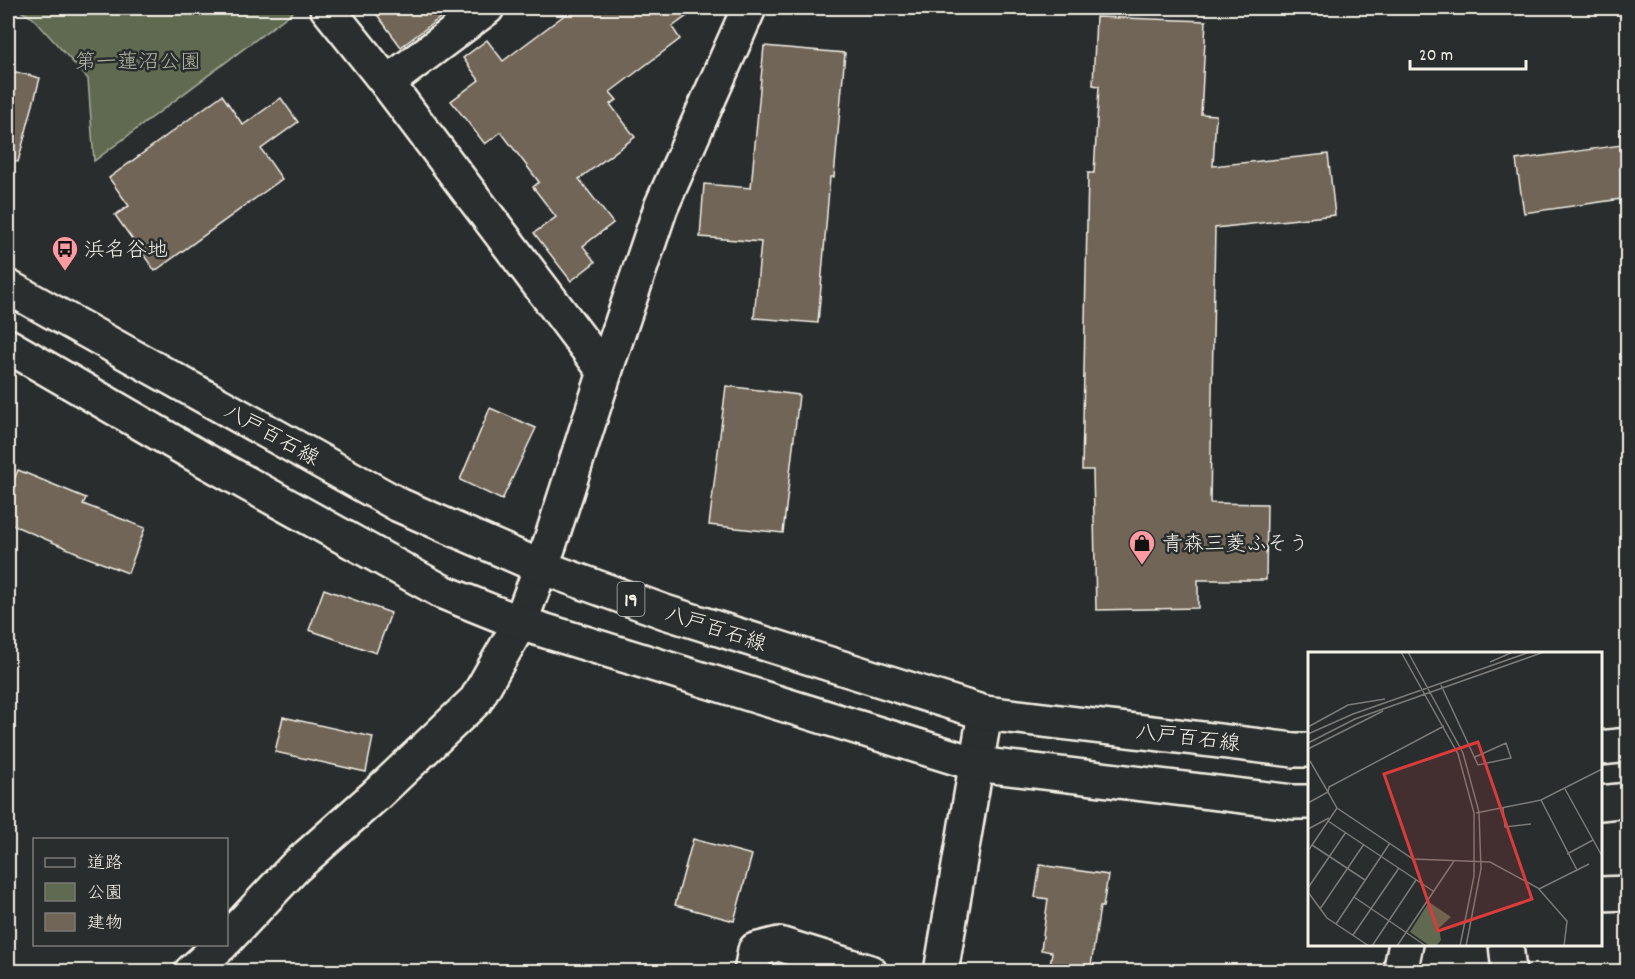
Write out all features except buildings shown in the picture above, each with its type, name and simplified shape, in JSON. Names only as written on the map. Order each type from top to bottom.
[{"type":"main road","points":[[327,8],[387,83],[604,372]]},
{"type":"main road","points":[[387,83],[488,8]]},
{"type":"main road","points":[[228,938],[295,867],[376,795],[476,700],[520,622],[541,567],[604,372],[661,207],[748,8]]},
{"type":"main road","name":"八戸百石線","points":[[8,287],[399,505],[541,567],[665,612],[984,713],[1308,750]]},
{"type":"main road","points":[[8,346],[201,458],[443,592],[520,622],[976,764],[1281,801],[1308,802]]},
{"type":"main road","points":[[941,972],[984,713]]},
{"type":"main road","points":[[1602,748],[1628,745]]},
{"type":"main road","points":[[1602,803],[1628,800]]},
{"type":"main road","points":[[1602,894],[1628,893]]},
{"type":"main road","points":[[751,972],[755,951],[779,944],[870,972]]},
{"type":"main road","points":[[191,972],[221,946]]},
{"type":"main road","points":[[1400,972],[1406,946]]},
{"type":"main road","points":[[1506,946],[1509,972]]},
{"type":"green space","name":"第一蓮沼公園","points":[[15,8],[298,8],[94,161],[88,79],[33,18]]},
{"type":"place","name":"浜名谷地","points":[[65,272]]},
{"type":"place","name":"青森三菱ふそう","points":[[1142,566]]}]
